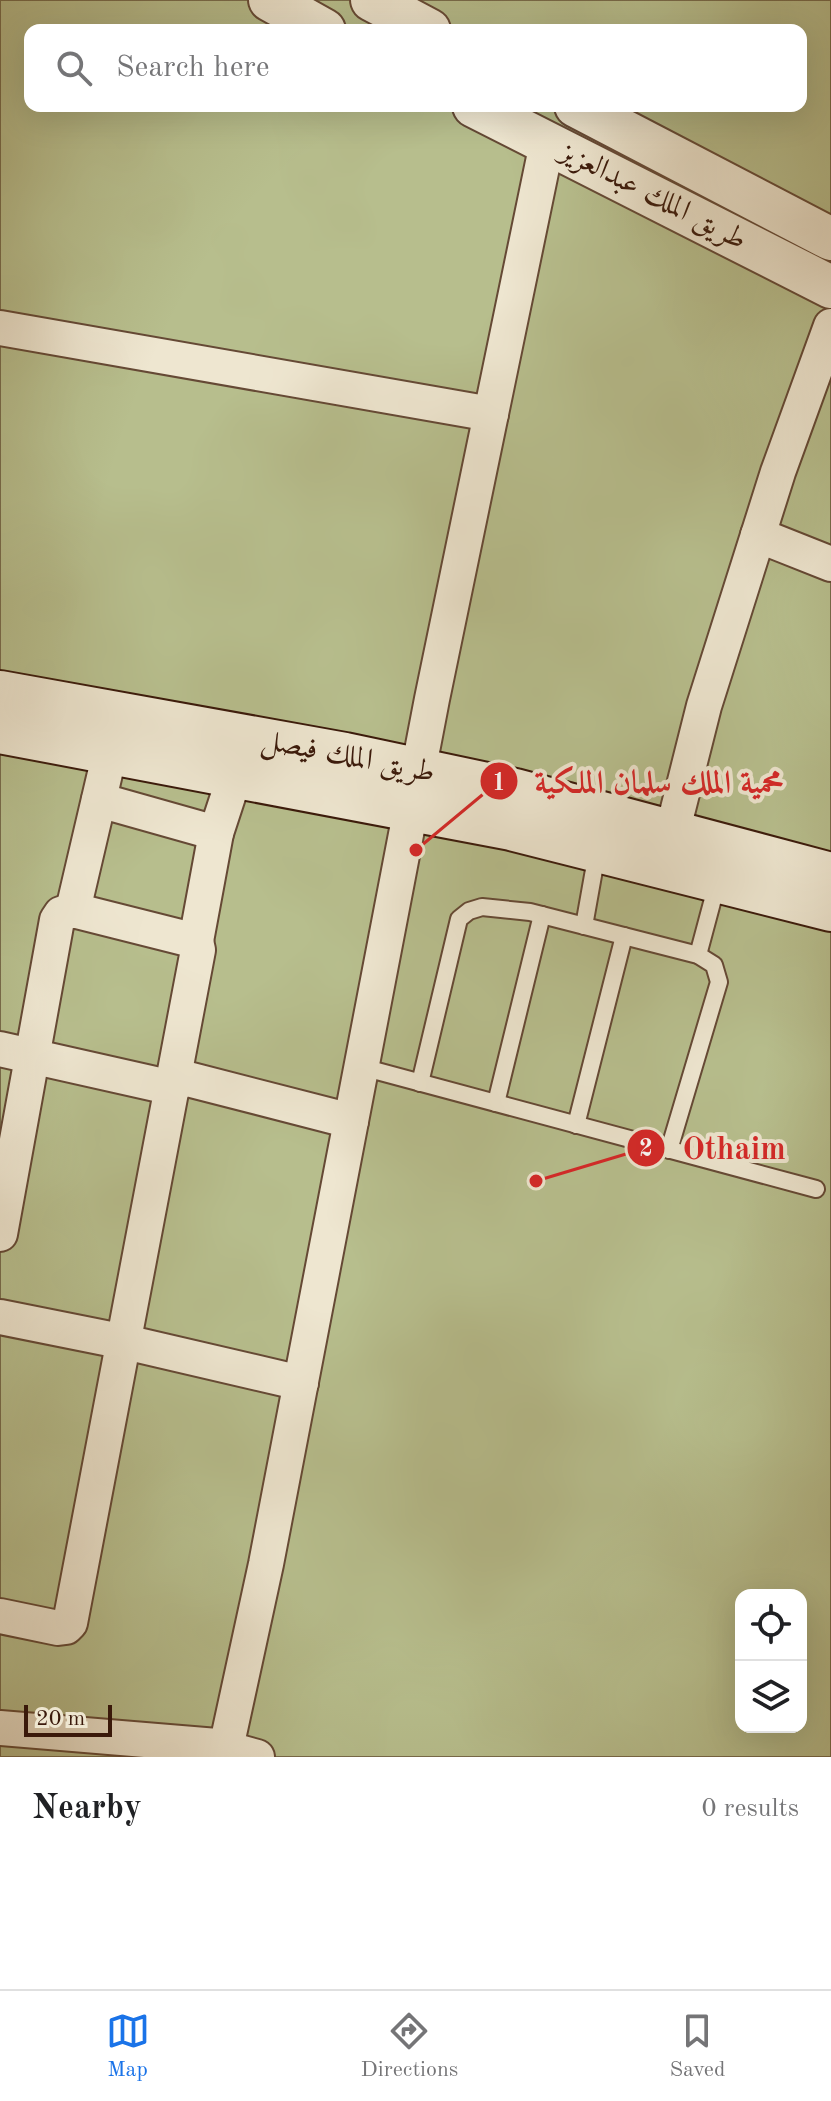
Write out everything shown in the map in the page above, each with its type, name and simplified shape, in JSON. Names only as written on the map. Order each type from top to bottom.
[{"type":"main road","name":"طريق الملك فيصل","points":[[0,693],[415,790],[511,828],[831,909]]},
{"type":"main road","name":"طريق الملك فيصل","points":[[0,731],[235,775],[415,790],[515,791],[831,875]]},
{"type":"street","points":[[270,0],[313,24]]},
{"type":"street","points":[[372,0],[418,24]]},
{"type":"street","name":"طريق الملك عبدالعزيز","points":[[486,112],[831,287]]},
{"type":"street","name":"طريق الملك عبدالعزيز","points":[[588,112],[831,239]]},
{"type":"street","points":[[0,1728],[168,1750],[242,1753],[266,1564],[415,790],[547,143]]},
{"type":"street","points":[[672,833],[704,706],[758,535],[831,326]]},
{"type":"street","points":[[0,328],[491,414]]},
{"type":"street","points":[[758,535],[831,564]]},
{"type":"street","points":[[73,910],[110,752]]},
{"type":"street","points":[[0,1616],[58,1628],[70,1623],[174,1082],[216,833],[235,775]]},
{"type":"street","points":[[99,800],[216,833]]},
{"type":"street","points":[[0,1234],[16,1052],[53,930],[61,914],[73,910],[196,941]]},
{"type":"street","points":[[16,1052],[174,1082],[351,1121]]},
{"type":"street","points":[[0,1317],[301,1383]]},
{"type":"lane","points":[[584,926],[597,850]]},
{"type":"lane","points":[[698,955],[718,880]]},
{"type":"lane","points":[[420,1083],[459,919],[469,911],[482,907],[542,915],[698,955],[714,965],[719,982],[669,1150]]},
{"type":"lane","points":[[496,1103],[542,915]]},
{"type":"lane","points":[[576,1125],[624,936]]},
{"type":"lane","points":[[362,1067],[816,1189]]},
{"type":"green space","points":[[0,0],[831,0],[831,1757],[0,1757]]},
{"type":"place","name":"محمية الملك سلمان الملكية","points":[[416,850]]},
{"type":"place","name":"Othaim","points":[[536,1181]]}]
